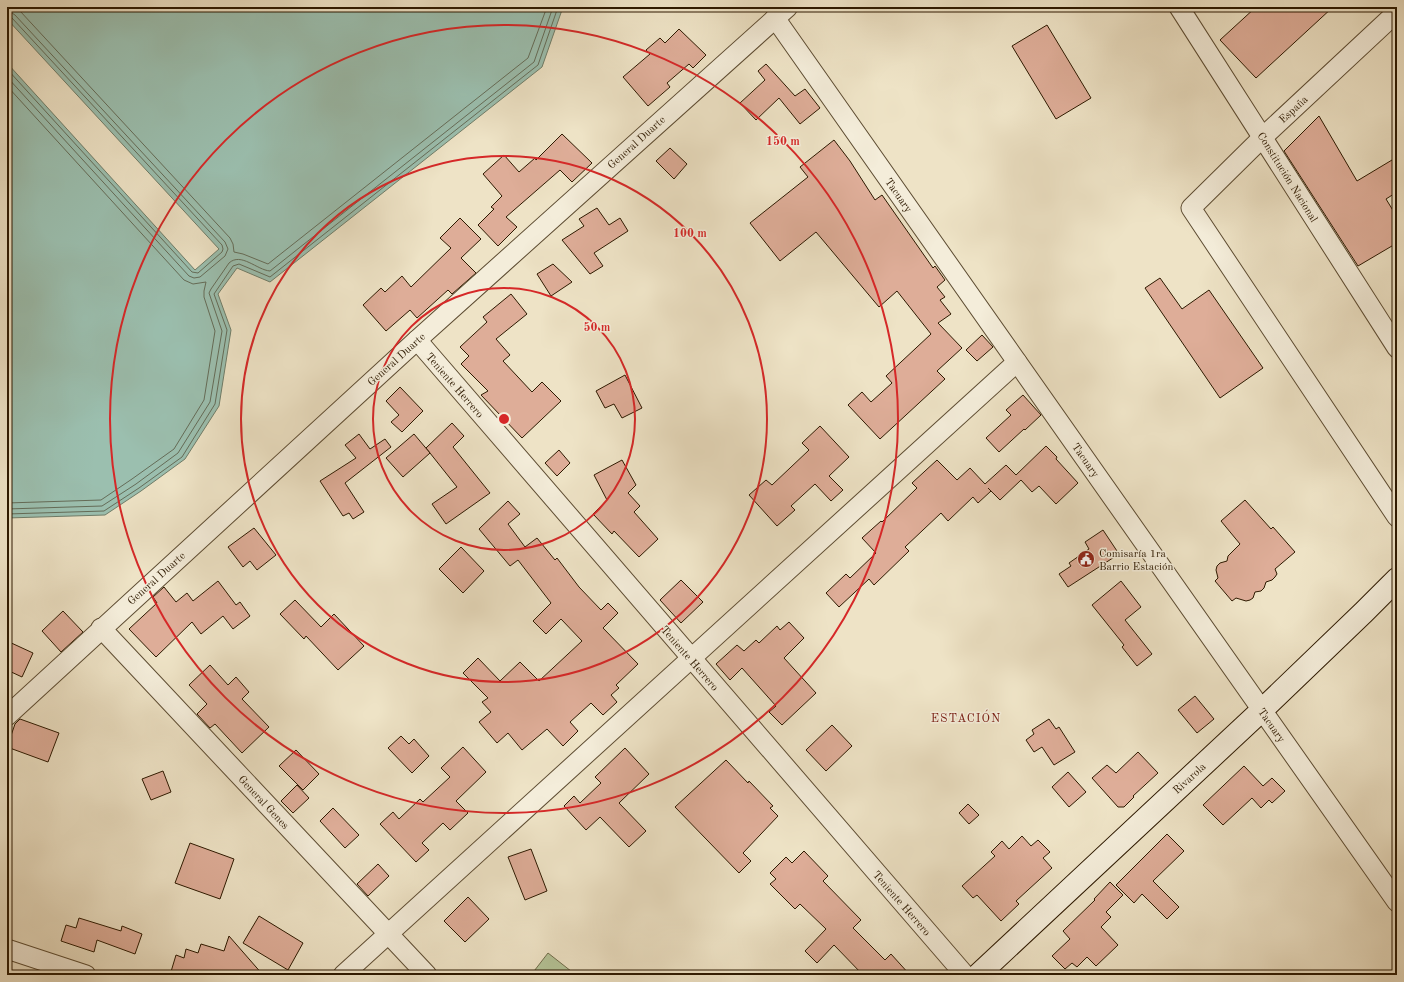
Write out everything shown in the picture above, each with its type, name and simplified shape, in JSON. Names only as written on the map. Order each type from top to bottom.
[{"type":"street","name":"Constitución Nacional","points":[[1179,7],[1397,348]]},
{"type":"street","name":"General Duarte","points":[[7,716],[101,628],[417,340],[781,12]]},
{"type":"street","name":"Tacuary","points":[[781,12],[1017,362],[1397,902]]},
{"type":"street","name":"España","points":[[1397,12],[1263,137],[1192,208],[1397,517]]},
{"type":"street","name":"Teniente Herrero","points":[[417,340],[965,975]]},
{"type":"street","points":[[343,975],[1017,362]]},
{"type":"street","name":"Rivarola","points":[[978,975],[1262,710],[1397,579]]},
{"type":"street","name":"General Genes","points":[[101,628],[427,975]]},
{"type":"street","points":[[7,949],[86,975]]},
{"type":"shaded area","points":[[548,953],[576,975],[531,975]]},
{"type":"water","points":[[7,7],[563,7],[542,67],[270,282],[237,268],[218,294],[231,330],[219,406],[185,459],[105,515],[7,518],[7,63],[195,270],[219,249],[7,19]]},
{"type":"building","points":[[1256,7],[1333,7],[1256,78],[1220,40]]},
{"type":"building","points":[[1047,25],[1091,98],[1056,119],[1012,46]]},
{"type":"building","points":[[679,29],[706,55],[693,68],[689,64],[667,83],[670,87],[648,106],[623,77],[650,54],[646,50],[660,38],[665,43]]},
{"type":"building","points":[[766,64],[795,96],[805,89],[820,108],[800,124],[779,98],[756,120],[740,103],[765,80],[758,71]]},
{"type":"building","points":[[1319,116],[1357,181],[1397,157],[1397,192],[1386,199],[1397,217],[1397,243],[1358,266],[1284,151]]},
{"type":"building","points":[[562,134],[592,163],[572,182],[560,170],[506,217],[517,227],[498,246],[478,225],[494,209],[491,207],[502,196],[483,174],[504,155],[519,172],[535,158],[536,160]]},
{"type":"building","points":[[834,140],[850,161],[875,200],[882,195],[933,268],[935,266],[945,280],[937,287],[945,297],[940,300],[951,314],[938,323],[962,348],[937,371],[945,379],[880,439],[848,405],[862,392],[871,402],[892,383],[886,376],[931,334],[897,291],[879,307],[816,232],[780,261],[750,223],[808,177],[800,167]]},
{"type":"building","points":[[670,148],[687,164],[674,179],[656,161]]},
{"type":"building","points":[[597,208],[609,225],[620,218],[628,231],[594,253],[603,266],[590,274],[562,240],[584,226],[579,219]]},
{"type":"building","points":[[460,218],[481,239],[461,258],[476,273],[452,294],[448,290],[417,318],[410,310],[386,331],[363,305],[381,288],[385,292],[402,276],[411,287],[451,248],[440,238]]},
{"type":"building","points":[[553,264],[572,282],[551,296],[537,274]]},
{"type":"building","points":[[1160,278],[1182,309],[1209,290],[1263,368],[1220,398],[1145,288]]},
{"type":"building","points":[[511,294],[527,314],[496,339],[510,355],[503,361],[532,392],[542,382],[561,401],[522,438],[481,395],[488,391],[461,364],[469,356],[460,347],[487,322],[483,317]]},
{"type":"building","points":[[982,335],[993,347],[977,361],[966,350]]},
{"type":"building","points":[[625,375],[642,408],[622,418],[614,404],[605,408],[596,391]]},
{"type":"building","points":[[400,387],[423,411],[402,432],[391,422],[399,415],[386,401]]},
{"type":"building","points":[[1023,395],[1041,415],[999,452],[986,438],[1011,415],[1006,410]]},
{"type":"building","points":[[452,423],[464,436],[453,447],[490,493],[446,524],[432,504],[457,487],[426,448]]},
{"type":"building","points":[[820,426],[849,457],[829,476],[843,490],[831,501],[815,484],[791,506],[795,510],[777,526],[749,495],[766,480],[772,485],[809,450],[802,443]]},
{"type":"building","points":[[359,434],[370,449],[385,439],[391,447],[345,483],[364,512],[353,519],[349,513],[343,516],[320,481],[356,458],[345,445]]},
{"type":"building","points":[[414,434],[430,453],[403,477],[386,458]]},
{"type":"building","points":[[1046,446],[1078,483],[1056,504],[1039,486],[1032,492],[1021,480],[1000,500],[991,491],[978,503],[973,497],[948,521],[941,513],[905,547],[909,551],[874,585],[869,579],[839,607],[826,593],[846,574],[850,578],[876,553],[862,538],[881,521],[882,522],[917,488],[912,483],[937,460],[957,480],[970,468],[985,484],[1006,465],[1016,475]]},
{"type":"building","points":[[559,450],[570,463],[557,476],[545,463]]},
{"type":"building","points":[[622,460],[636,485],[628,493],[640,506],[634,512],[658,539],[639,557],[614,531],[612,534],[593,514],[607,500],[594,475]]},
{"type":"building","points":[[1245,500],[1271,529],[1273,527],[1295,552],[1275,569],[1277,574],[1275,577],[1266,582],[1261,591],[1255,592],[1253,598],[1246,601],[1236,598],[1232,601],[1215,581],[1218,578],[1216,570],[1220,563],[1227,561],[1228,556],[1240,544],[1221,521]]},
{"type":"building","points":[[508,501],[520,514],[508,524],[525,547],[537,538],[555,560],[557,558],[579,587],[601,610],[608,603],[618,613],[603,628],[638,664],[616,685],[619,688],[611,695],[617,702],[603,715],[591,703],[570,722],[578,731],[563,746],[547,729],[522,750],[508,733],[497,743],[479,722],[491,712],[482,702],[488,698],[463,673],[478,658],[500,681],[520,662],[539,681],[582,641],[561,619],[546,634],[533,621],[551,603],[518,560],[510,566],[479,529]]},
{"type":"building","points":[[254,528],[276,555],[257,570],[250,561],[243,567],[228,547]]},
{"type":"building","points":[[1103,530],[1119,554],[1068,587],[1059,574],[1071,566],[1069,563],[1089,549],[1085,542]]},
{"type":"building","points":[[461,547],[484,571],[463,593],[439,569]]},
{"type":"building","points":[[681,580],[703,602],[681,623],[660,600]]},
{"type":"building","points":[[218,581],[236,605],[240,602],[250,616],[233,629],[223,616],[201,634],[192,622],[156,657],[129,629],[157,603],[153,597],[164,587],[176,602],[187,593],[193,601]]},
{"type":"building","points":[[1121,581],[1141,607],[1125,620],[1152,654],[1137,666],[1122,647],[1124,645],[1092,605]]},
{"type":"building","points":[[295,600],[321,627],[334,614],[364,646],[338,670],[306,636],[304,639],[280,614]]},
{"type":"building","points":[[63,611],[83,632],[61,652],[42,631]]},
{"type":"building","points":[[789,622],[804,638],[784,658],[816,693],[782,725],[769,712],[776,706],[742,668],[730,680],[716,664],[737,645],[744,651],[756,640],[759,643],[777,626],[780,630]]},
{"type":"building","points":[[7,641],[33,653],[22,677],[7,670]]},
{"type":"building","points":[[210,665],[228,685],[236,677],[249,692],[242,699],[269,727],[242,753],[215,724],[210,728],[197,714],[207,704],[189,685]]},
{"type":"building","points":[[1195,696],[1214,719],[1197,733],[1178,710]]},
{"type":"building","points":[[20,719],[59,733],[48,762],[7,747],[15,724]]},
{"type":"building","points":[[1049,719],[1056,729],[1059,727],[1075,752],[1054,765],[1042,747],[1034,752],[1026,740],[1034,734],[1032,730]]},
{"type":"building","points":[[832,725],[852,746],[826,771],[806,750]]},
{"type":"building","points":[[401,736],[409,744],[414,739],[429,756],[412,773],[388,748]]},
{"type":"building","points":[[463,747],[486,772],[456,801],[468,813],[450,830],[443,823],[422,843],[429,850],[416,862],[380,824],[393,812],[399,819],[420,799],[423,802],[450,777],[441,768]]},
{"type":"building","points":[[625,748],[649,774],[619,803],[646,831],[629,847],[600,817],[586,830],[564,806],[574,796],[580,803],[601,783],[595,777]]},
{"type":"building","points":[[296,750],[319,774],[303,790],[279,766]]},
{"type":"building","points":[[1138,752],[1158,773],[1133,796],[1134,797],[1124,807],[1118,807],[1092,778],[1107,765],[1116,773]]},
{"type":"building","points":[[726,760],[773,806],[770,808],[778,816],[743,853],[751,861],[739,873],[675,807]]},
{"type":"building","points":[[1244,766],[1263,786],[1272,778],[1285,791],[1272,803],[1269,800],[1261,808],[1252,798],[1223,825],[1203,805]]},
{"type":"building","points":[[163,771],[171,792],[151,800],[142,779]]},
{"type":"building","points":[[1068,772],[1086,792],[1069,807],[1052,787]]},
{"type":"building","points":[[297,785],[309,798],[293,813],[281,801]]},
{"type":"building","points":[[968,804],[979,815],[969,824],[959,813]]},
{"type":"building","points":[[333,808],[359,835],[345,848],[320,821]]},
{"type":"building","points":[[1167,834],[1184,851],[1153,881],[1179,907],[1167,919],[1142,894],[1134,903],[1116,885]]},
{"type":"building","points":[[1022,836],[1031,846],[1038,840],[1050,852],[1043,858],[1052,868],[1016,901],[1019,904],[1001,921],[977,895],[973,898],[962,886],[995,856],[991,852],[1002,841],[1009,849]]},
{"type":"building","points":[[190,843],[234,859],[220,899],[175,883]]},
{"type":"building","points":[[531,849],[547,891],[525,900],[508,857]]},
{"type":"building","points":[[804,851],[828,876],[823,881],[861,920],[853,928],[885,960],[891,954],[910,975],[863,975],[834,945],[817,963],[805,951],[826,929],[800,904],[795,909],[770,884],[776,879],[770,873],[786,857],[792,863]]},
{"type":"building","points":[[378,864],[389,876],[368,896],[357,884]]},
{"type":"building","points":[[1110,882],[1123,895],[1106,912],[1111,917],[1101,927],[1118,945],[1096,966],[1087,957],[1077,967],[1072,963],[1065,969],[1052,956],[1070,939],[1063,931],[1095,900],[1094,899]]},
{"type":"building","points":[[468,897],[489,919],[465,942],[444,921]]},
{"type":"building","points":[[259,916],[303,943],[288,970],[243,943]]},
{"type":"building","points":[[79,918],[121,931],[122,926],[142,934],[135,954],[97,940],[94,952],[61,941],[66,925],[76,928]]},
{"type":"building","points":[[229,936],[263,975],[170,975],[176,955],[184,958],[186,949],[198,953],[201,944],[224,951]]},
{"type":"place","name":"Comisaría 1ra Barrio Estación","points":[[1086,559]]},
{"type":"district","name":"ESTACIÓN","points":[[966,718]]}]
